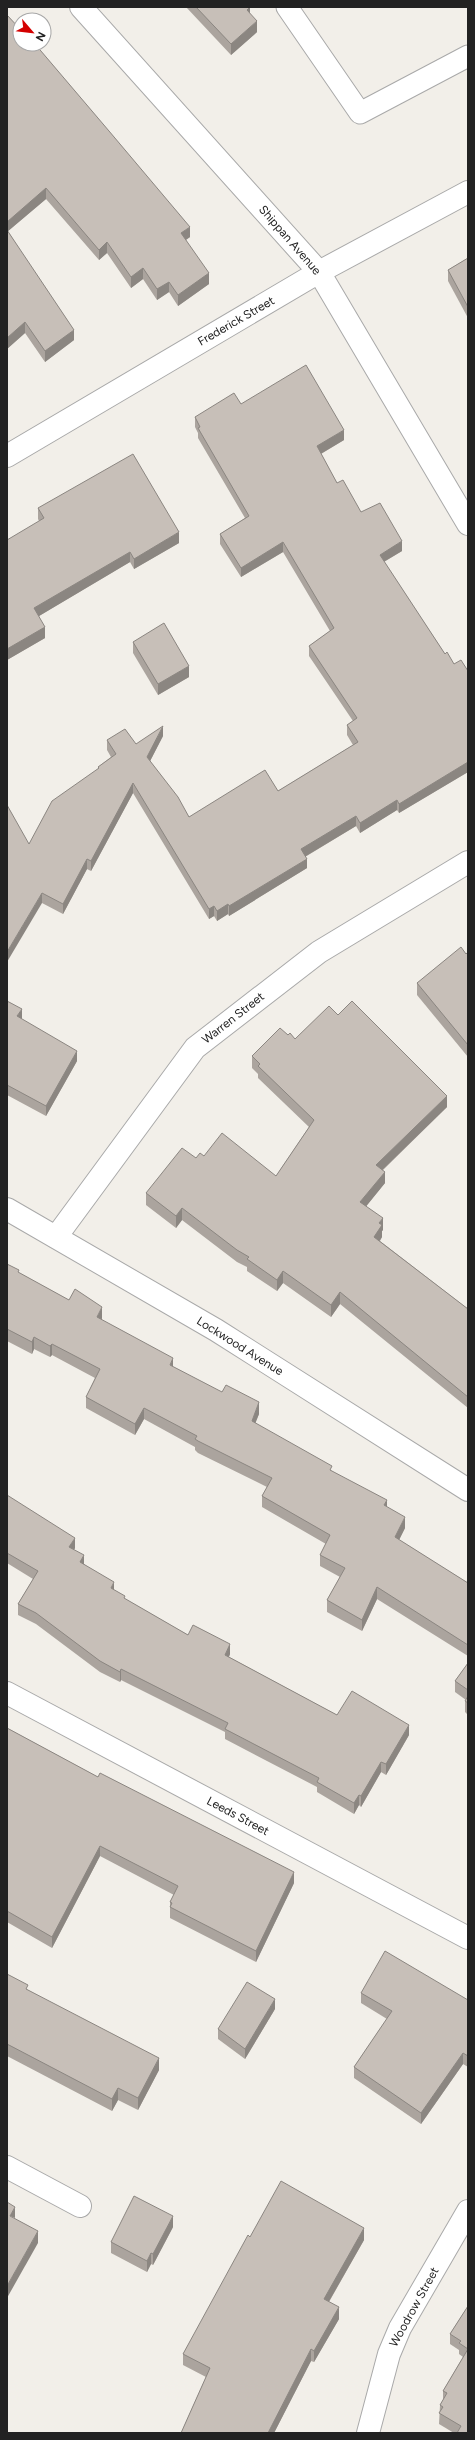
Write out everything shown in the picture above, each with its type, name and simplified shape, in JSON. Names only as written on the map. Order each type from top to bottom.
[{"type":"street","name":"Shippan Avenue","points":[[81,7],[319,272],[468,524]]},
{"type":"street","name":"Frederick Street","points":[[7,456],[319,272],[468,192]]},
{"type":"street","name":"Warren Street","points":[[56,1236],[195,1048],[319,952],[468,862]]},
{"type":"street","name":"Lockwood Avenue","points":[[7,1209],[216,1330],[468,1490]]},
{"type":"street","name":"Leeds Street","points":[[7,1693],[468,1938]]},
{"type":"street","points":[[7,2167],[80,2206]]},
{"type":"street","name":"Woodrow Street","points":[[368,2433],[389,2354],[397,2334],[468,2211]]},
{"type":"lane","points":[[287,7],[360,113],[468,56]]},
{"type":"building","points":[[196,7],[250,7],[247,10],[257,21],[231,44]]},
{"type":"building","points":[[7,15],[12,20],[12,52],[42,52],[190,227],[181,233],[209,273],[178,295],[169,282],[157,289],[143,268],[131,277],[107,242],[99,250],[46,188],[7,222]]},
{"type":"building","points":[[7,230],[74,330],[45,351],[25,322],[7,338]]},
{"type":"building","points":[[468,258],[468,307],[448,270]]},
{"type":"building","points":[[306,365],[344,430],[317,446],[337,483],[343,480],[361,512],[380,503],[402,541],[380,555],[445,654],[447,652],[454,664],[461,660],[468,671],[468,762],[399,804],[397,800],[360,823],[356,816],[301,849],[307,859],[229,906],[228,904],[217,911],[214,906],[209,909],[133,783],[91,861],[87,859],[63,904],[42,893],[7,952],[7,805],[29,844],[52,801],[99,768],[98,767],[116,754],[107,740],[125,729],[136,744],[163,726],[147,757],[178,797],[189,817],[265,770],[278,791],[358,742],[347,725],[357,718],[309,646],[334,628],[283,542],[241,568],[220,534],[249,516],[198,428],[200,427],[195,417],[234,393],[241,404]]},
{"type":"building","points":[[133,454],[179,532],[134,559],[130,552],[34,608],[45,627],[7,649],[7,540],[44,518],[38,508]]},
{"type":"building","points":[[164,623],[189,666],[158,684],[133,642]]},
{"type":"building","points":[[461,947],[466,954],[468,952],[468,1045],[417,983]]},
{"type":"building","points":[[7,1001],[22,1009],[17,1016],[77,1051],[46,1106],[7,1085]]},
{"type":"building","points":[[352,1001],[447,1096],[376,1165],[385,1172],[360,1202],[383,1218],[379,1223],[382,1225],[374,1237],[468,1309],[468,1397],[340,1292],[331,1305],[283,1271],[277,1280],[247,1259],[249,1257],[237,1250],[182,1208],[176,1216],[146,1193],[182,1148],[196,1158],[200,1153],[204,1156],[222,1133],[276,1176],[314,1120],[258,1066],[260,1064],[252,1056],[280,1028],[288,1035],[290,1033],[295,1039],[329,1006],[338,1015]]},
{"type":"building","points":[[7,1264],[19,1270],[18,1272],[69,1300],[75,1289],[102,1307],[97,1317],[173,1358],[170,1365],[222,1392],[226,1385],[259,1402],[252,1421],[332,1466],[330,1470],[387,1500],[384,1505],[405,1517],[395,1537],[468,1583],[468,1645],[377,1587],[362,1620],[327,1600],[345,1568],[320,1555],[330,1535],[262,1496],[272,1478],[198,1441],[195,1439],[197,1436],[144,1408],[135,1424],[86,1397],[100,1369],[52,1344],[50,1346],[34,1337],[32,1342],[7,1329]]},
{"type":"building","points":[[7,1495],[75,1538],[69,1547],[84,1555],[80,1562],[114,1582],[111,1588],[125,1596],[124,1598],[188,1635],[193,1625],[230,1644],[225,1655],[337,1715],[352,1691],[409,1725],[386,1764],[381,1762],[361,1796],[359,1795],[354,1803],[317,1782],[319,1778],[225,1729],[228,1723],[121,1669],[120,1672],[100,1661],[36,1613],[18,1604],[38,1571],[7,1553]]},
{"type":"building","points":[[468,1663],[468,1690],[455,1681]]},
{"type":"building","points":[[468,1696],[468,1703],[465,1701]]},
{"type":"building","points":[[7,1728],[98,1777],[100,1773],[294,1872],[256,1951],[170,1907],[172,1903],[170,1902],[178,1886],[100,1846],[52,1937],[7,1911]]},
{"type":"building","points":[[385,1951],[468,2000],[468,2056],[463,2053],[421,2113],[354,2067],[392,2011],[361,1993]]},
{"type":"building","points":[[7,1974],[28,1985],[26,1989],[159,2058],[138,2098],[118,2088],[112,2099],[7,2044]]},
{"type":"building","points":[[247,1982],[275,1999],[245,2049],[218,2029]]},
{"type":"building","points":[[281,2181],[364,2228],[324,2299],[339,2307],[314,2351],[311,2349],[268,2433],[181,2433],[210,2368],[183,2354],[248,2235],[250,2237]]},
{"type":"building","points":[[134,2196],[173,2216],[153,2254],[151,2253],[147,2261],[111,2242]]},
{"type":"building","points":[[7,2202],[15,2207],[10,2216],[38,2231],[7,2286]]},
{"type":"building","points":[[468,2306],[468,2349],[459,2343],[461,2341],[450,2334]]},
{"type":"building","points":[[468,2349],[468,2433],[457,2433],[461,2426],[439,2413],[443,2407],[440,2405],[447,2393],[443,2391]]}]
